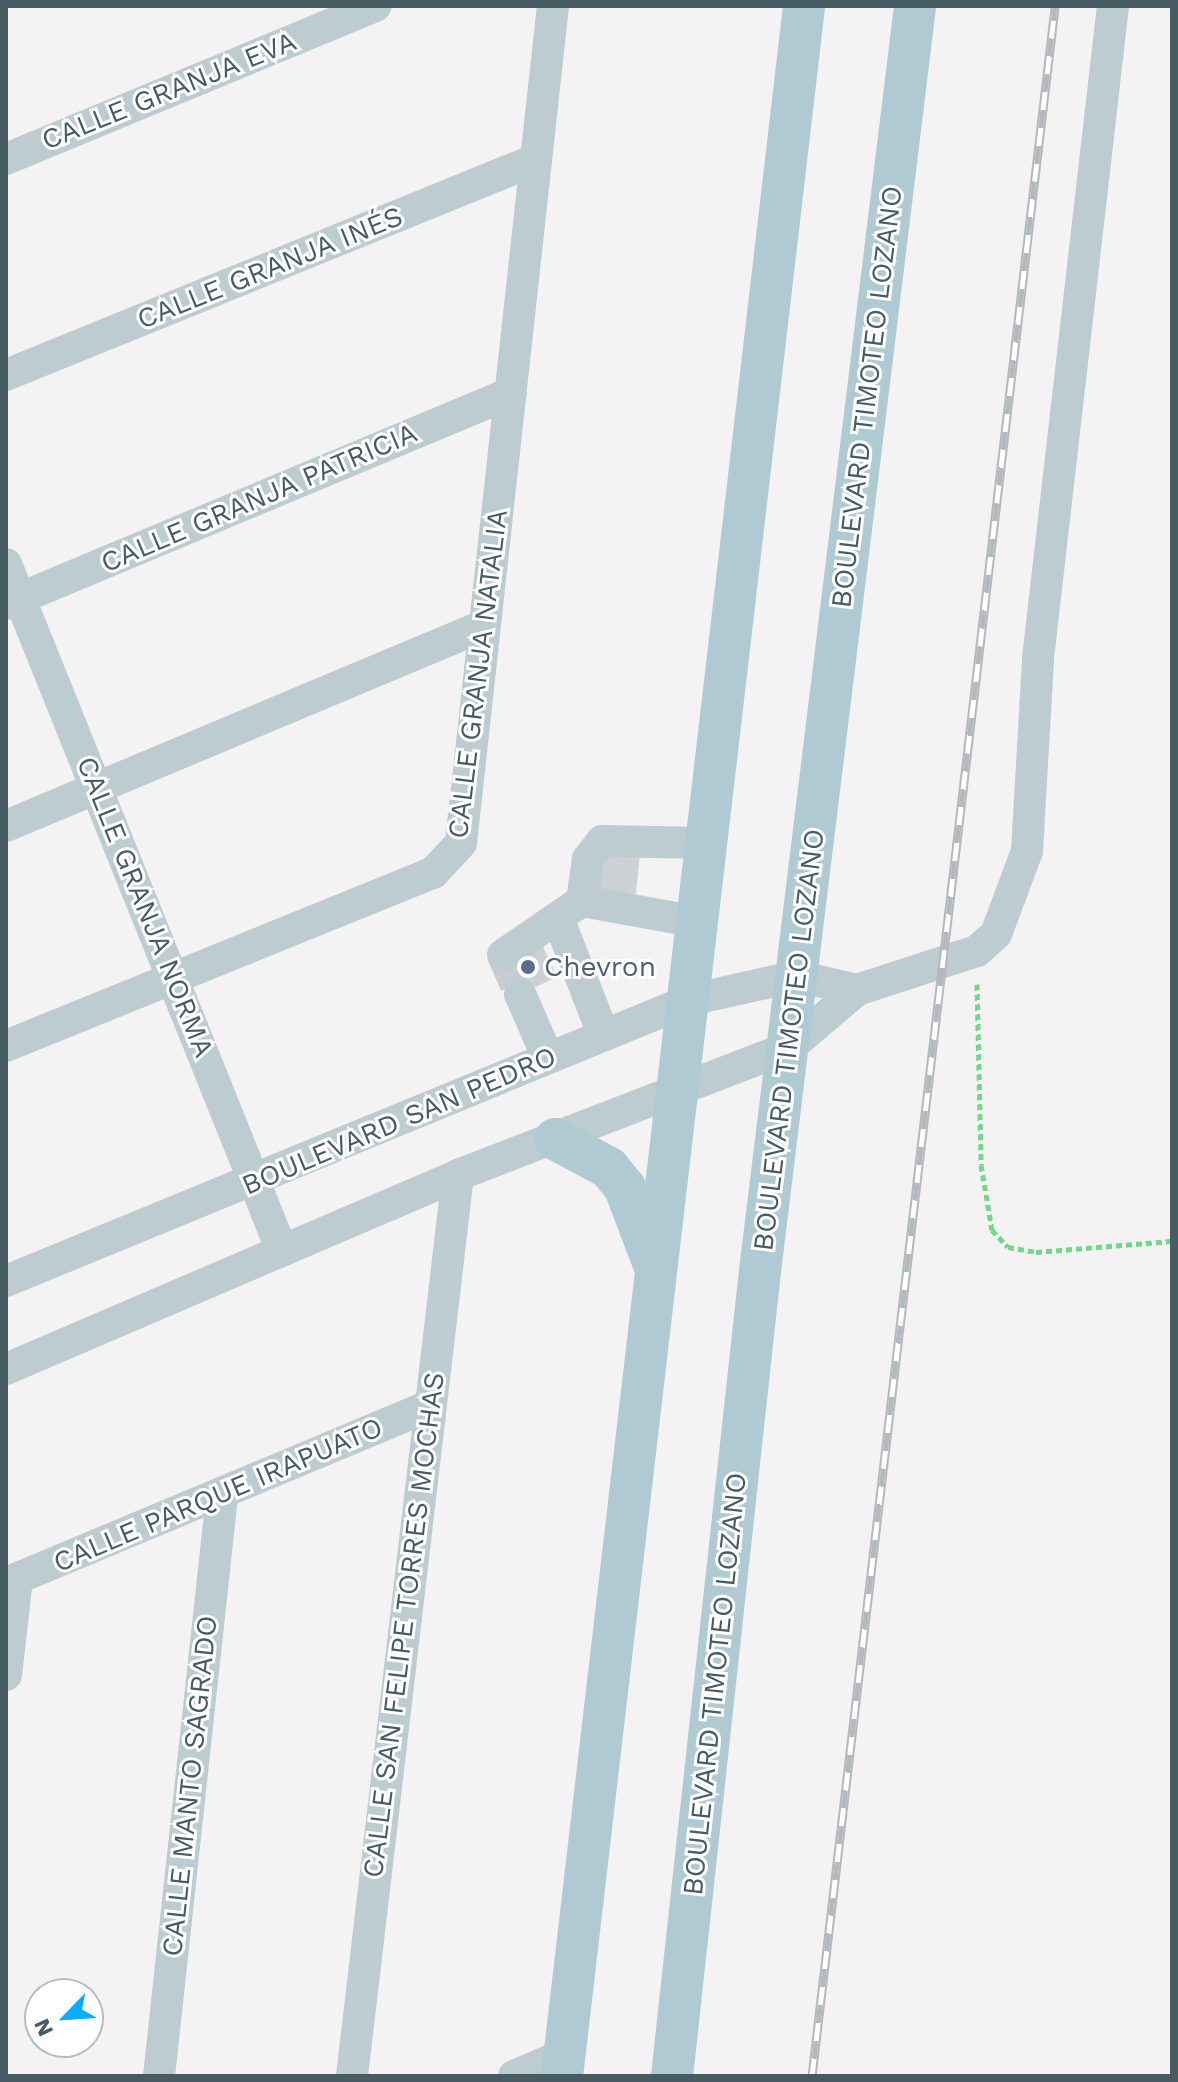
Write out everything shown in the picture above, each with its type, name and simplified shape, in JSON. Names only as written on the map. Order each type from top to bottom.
[{"type":"main road","points":[[564,2065],[659,1283],[804,6]]},
{"type":"main road","name":"BOULEVARD TIMOTEO LOZANO","points":[[672,2076],[797,976],[915,6]]},
{"type":"main road","points":[[555,1139],[609,1168],[625,1188],[640,1213],[659,1283]]},
{"type":"street","name":"CALLE GRANJA EVA","points":[[6,159],[376,6]]},
{"type":"street","name":"CALLE GRANJA NATALIA","points":[[6,1046],[173,980],[452,860],[466,817],[553,6]]},
{"type":"street","points":[[6,1369],[458,1175],[555,1139],[680,1086],[790,1047],[857,990],[977,951],[1011,909],[1027,851],[1038,658],[1113,6]]},
{"type":"street","name":"CALLE GRANJA INÉS","points":[[6,375],[535,160]]},
{"type":"street","name":"CALLE GRANJA PATRICIA","points":[[13,601],[511,393]]},
{"type":"street","name":"CALLE GRANJA NORMA","points":[[6,564],[13,601],[97,789],[257,1181],[282,1251]]},
{"type":"street","points":[[6,826],[485,625]]},
{"type":"street","points":[[603,1034],[571,912],[588,859],[602,841],[707,843]]},
{"type":"street","points":[[503,955],[510,945],[571,912],[698,922]]},
{"type":"street","points":[[797,976],[857,990]]},
{"type":"street","name":"BOULEVARD SAN PEDRO","points":[[6,1281],[257,1181],[690,1000],[797,976]]},
{"type":"street","points":[[520,994],[548,1058]]},
{"type":"street","name":"CALLE SAN FELIPE TORRES MOCHAS","points":[[352,2076],[458,1175]]},
{"type":"street","name":"CALLE PARQUE IRAPUATO","points":[[12,1581],[222,1496],[429,1406]]},
{"type":"street","name":"CALLE MANTO SAGRADO","points":[[159,2076],[222,1496]]},
{"type":"street","points":[[6,1675],[12,1581]]},
{"type":"street","points":[[514,2076],[564,2065]]},
{"type":"path","points":[[977,951],[981,1165],[992,1230],[1008,1247],[1036,1252],[1172,1241]]},
{"type":"building","name":"Chevron","points":[[597,847],[640,851],[636,894],[594,890]]},
{"type":"building","name":"Chevron","points":[[539,938],[557,977],[516,996],[499,957]]},
{"type":"tunnel","points":[[503,955],[520,994]]},
{"type":"railway","points":[[812,2076],[1055,6]]},
{"type":"place","name":"Chevron","points":[[528,967]]}]
